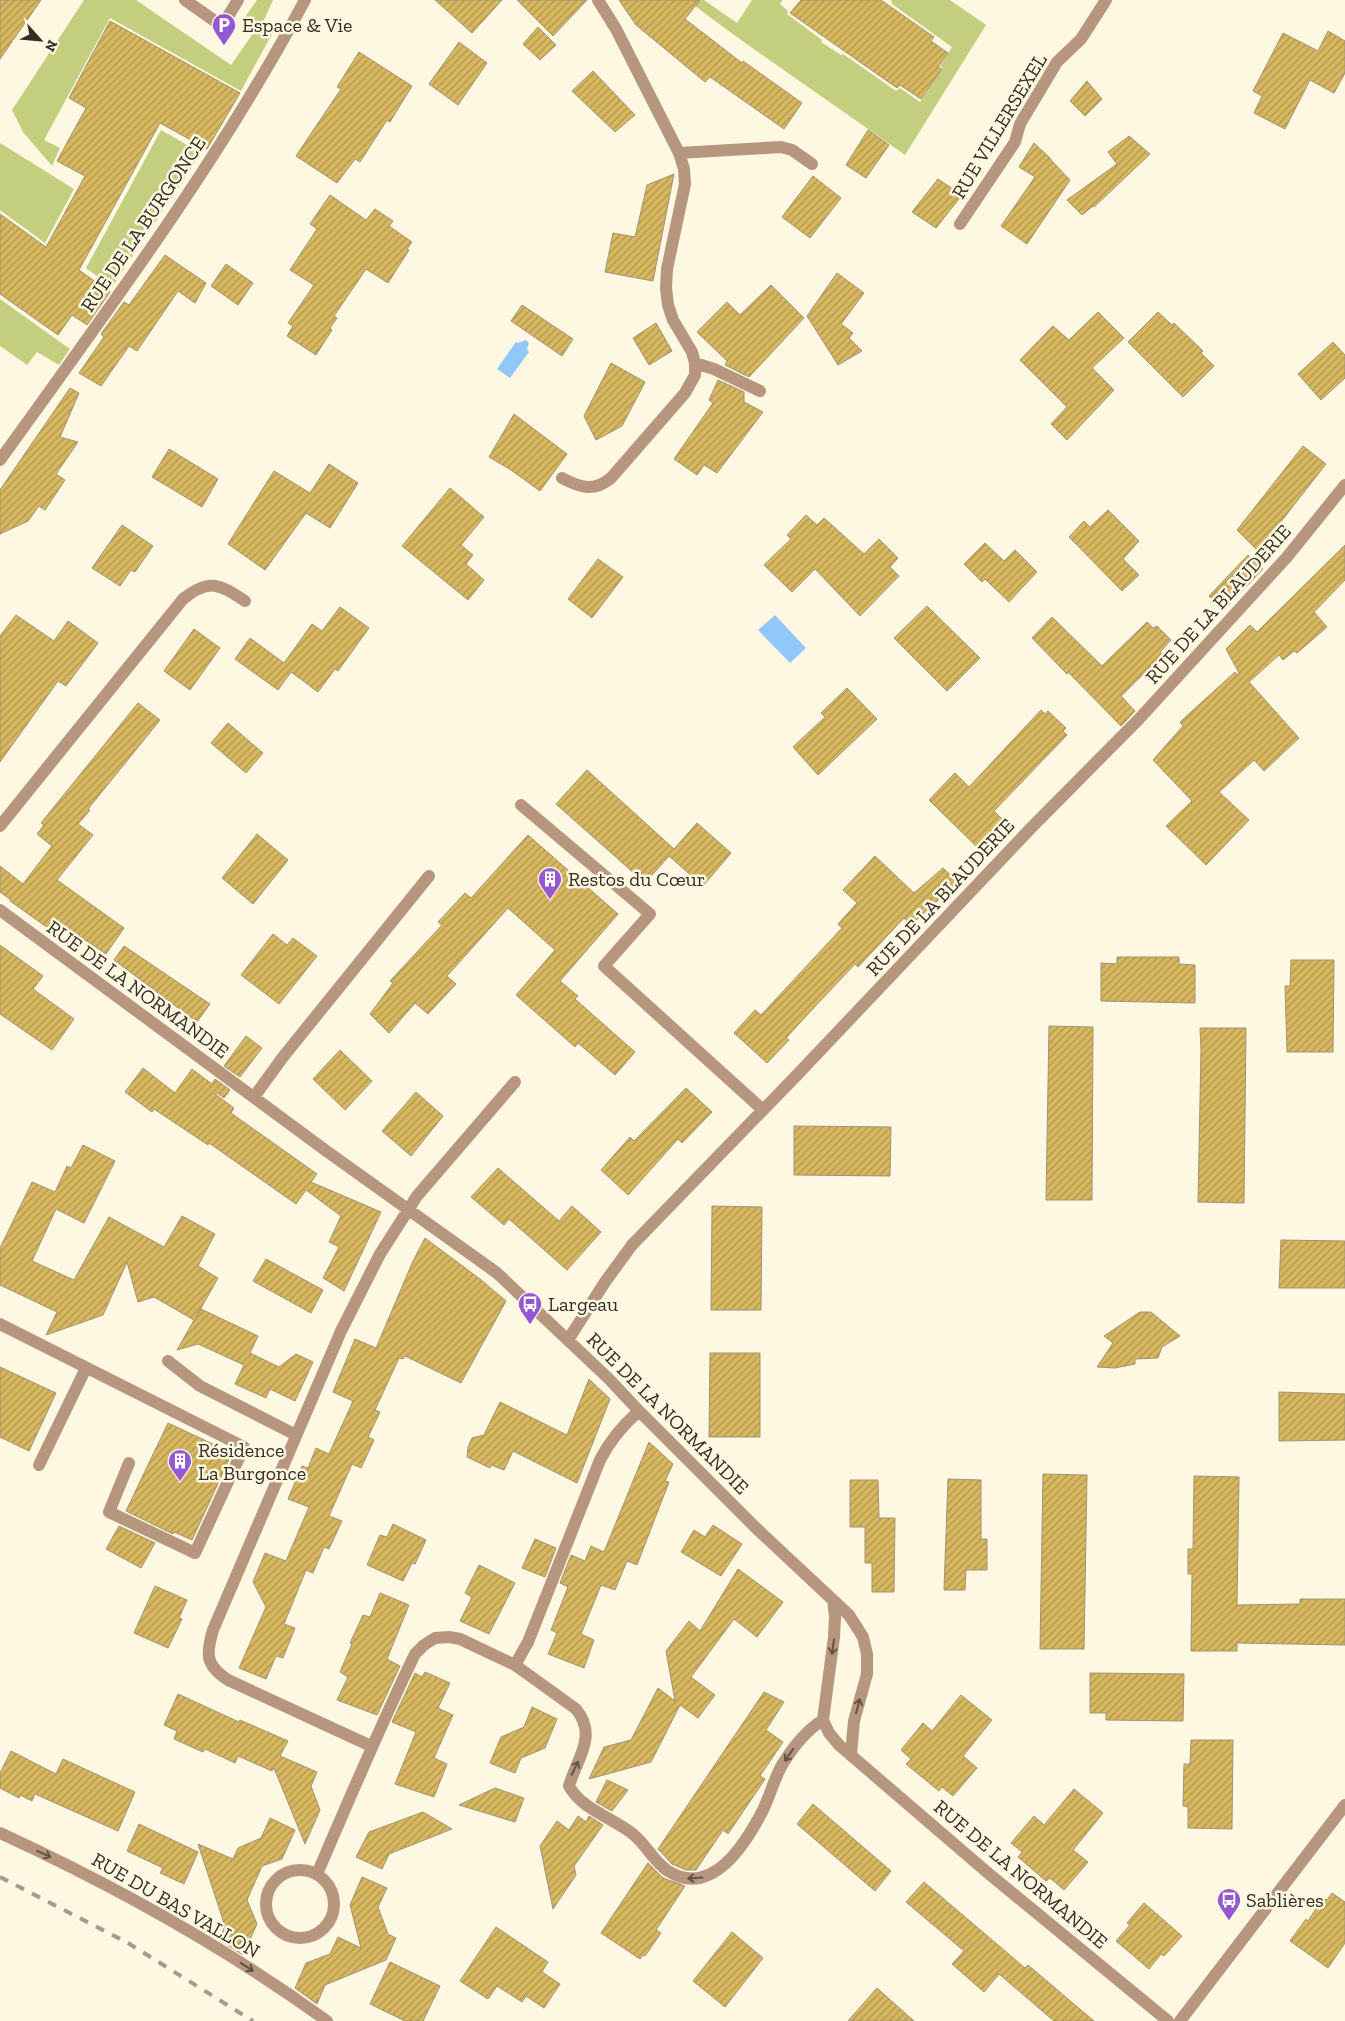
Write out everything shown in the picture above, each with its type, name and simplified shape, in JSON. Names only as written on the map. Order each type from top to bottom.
[{"type":"street","points":[[185,0],[222,26],[238,0]]},
{"type":"street","name":"RUE DE LA BURGONCE","points":[[0,460],[118,296],[204,170],[233,125],[305,0]]},
{"type":"street","points":[[562,478],[586,487],[602,485],[611,478],[685,393],[695,375],[695,363],[692,352],[673,320],[668,305],[666,288],[685,184],[680,153],[616,29],[598,0]]},
{"type":"street","name":"RUE VILLERSEXEL","points":[[960,224],[1015,142],[1020,124],[1057,62],[1081,38],[1106,0]]},
{"type":"street","points":[[680,153],[781,147],[792,150],[812,164]]},
{"type":"street","points":[[695,363],[714,369],[760,391]]},
{"type":"street","name":"RUE DE LA BLAUDERIE","points":[[568,1340],[605,1282],[632,1245],[1031,828],[1139,719],[1287,557],[1345,484]]},
{"type":"street","points":[[0,826],[183,599],[196,589],[209,584],[224,587],[245,601]]},
{"type":"street","points":[[521,805],[650,914],[604,966],[763,1110]]},
{"type":"street","points":[[254,1097],[283,1057],[429,876]]},
{"type":"street","name":"RUE DE LA NORMANDIE","points":[[0,910],[497,1273],[609,1379],[756,1528],[833,1600],[857,1625],[863,1637],[867,1654],[867,1674],[854,1721],[851,1754]]},
{"type":"street","points":[[371,1746],[216,1673],[209,1662],[208,1647],[213,1630],[341,1331],[380,1254],[417,1196],[515,1082]]},
{"type":"street","points":[[0,1324],[244,1447],[195,1553],[109,1512],[130,1464]]},
{"type":"street","points":[[168,1361],[200,1386],[296,1434]]},
{"type":"street","points":[[39,1465],[86,1368]]},
{"type":"street","points":[[515,1666],[528,1642],[600,1460],[610,1441],[621,1427],[639,1411]]},
{"type":"street","points":[[316,1874],[371,1746],[415,1654],[435,1638],[449,1637],[460,1639],[515,1666],[568,1703],[583,1719],[586,1729],[586,1740],[569,1786],[574,1795],[609,1821],[635,1835],[657,1862],[668,1872],[682,1878],[698,1879],[714,1874],[740,1848],[762,1812],[781,1766],[811,1728],[823,1720],[834,1637],[835,1617],[833,1600]]},
{"type":"street","name":"RUE DE LA NORMANDIE","points":[[823,1720],[829,1733],[851,1754],[988,1873],[1168,2021]]},
{"type":"street","points":[[1180,2021],[1345,1806]]},
{"type":"street","name":"RUE DU BAS VALLON","points":[[0,1833],[64,1862],[171,1920],[263,1976],[327,2021]]},
{"type":"street","points":[[294,1870],[306,1870],[316,1874],[326,1881],[332,1890],[334,1913],[329,1923],[321,1932],[311,1937],[300,1939],[278,1932],[271,1924],[266,1913],[265,1901],[268,1890],[274,1881],[283,1874],[294,1870]]},
{"type":"green space","points":[[84,0],[136,0],[231,65],[258,26],[245,17],[257,0],[273,0],[262,24],[273,32],[241,91],[110,18],[44,140],[60,148],[52,166],[23,132],[12,110]]},
{"type":"green space","points":[[687,0],[704,0],[737,23],[752,0],[783,0],[780,4],[788,11],[787,14],[822,40],[821,42],[841,55],[843,54],[896,91],[900,88],[920,102],[943,68],[940,66],[952,47],[892,4],[891,0],[950,0],[986,25],[905,155]]},
{"type":"green space","points":[[161,130],[201,153],[112,287],[86,268]]},
{"type":"green space","points":[[0,143],[74,189],[45,243],[0,210]]},
{"type":"green space","points":[[0,299],[70,349],[59,365],[37,352],[27,365],[0,346]]},
{"type":"water","points":[[526,340],[529,343],[527,349],[529,352],[510,378],[497,369],[516,342]]},
{"type":"water","points":[[775,615],[806,648],[790,663],[758,630]]},
{"type":"building","points":[[0,0],[41,0],[0,59]]},
{"type":"building","points":[[435,0],[502,0],[472,33]]},
{"type":"building","points":[[517,0],[587,0],[553,36]]},
{"type":"building","points":[[619,0],[700,0],[685,19],[742,63],[743,61],[802,103],[784,129],[710,77],[705,82],[636,25]]},
{"type":"building","points":[[801,0],[881,0],[934,37],[931,41],[948,53],[938,67],[942,69],[921,99],[900,85],[897,88],[790,13]]},
{"type":"building","points":[[110,21],[240,93],[207,149],[160,123],[79,270],[110,292],[87,325],[72,315],[58,335],[0,294],[0,214],[46,247],[85,176],[57,161],[86,108],[69,98]]},
{"type":"building","points":[[538,27],[556,45],[540,60],[523,44]]},
{"type":"building","points":[[1328,31],[1345,41],[1345,73],[1334,93],[1310,80],[1285,129],[1254,113],[1262,96],[1253,91],[1283,33],[1318,51]]},
{"type":"building","points":[[459,42],[487,63],[458,105],[429,84]]},
{"type":"building","points":[[359,52],[412,86],[390,122],[387,120],[360,162],[355,159],[337,183],[296,156],[341,89],[337,87]]},
{"type":"building","points":[[593,71],[635,115],[615,132],[572,91]]},
{"type":"building","points":[[1087,81],[1102,99],[1085,116],[1070,101]]},
{"type":"building","points":[[868,130],[889,145],[866,178],[846,165]]},
{"type":"building","points":[[1129,136],[1150,154],[1094,207],[1082,215],[1067,200],[1117,164],[1108,152]]},
{"type":"building","points":[[1034,143],[1070,180],[1027,244],[1001,226],[1035,177],[1019,167]]},
{"type":"building","points":[[674,174],[653,281],[605,272],[613,233],[635,237],[647,185]]},
{"type":"building","points":[[813,176],[841,198],[810,238],[782,217]]},
{"type":"building","points":[[938,179],[962,195],[936,228],[912,212]]},
{"type":"building","points":[[330,195],[366,220],[375,209],[393,221],[389,226],[412,242],[388,283],[366,269],[334,316],[337,318],[330,328],[332,330],[316,355],[287,336],[293,326],[288,323],[314,285],[290,270],[317,229],[310,224]]},
{"type":"building","points":[[165,255],[206,283],[195,303],[178,291],[137,351],[129,346],[101,386],[79,373],[104,337],[101,334],[124,302],[129,305]]},
{"type":"building","points":[[226,264],[253,283],[238,305],[211,286]]},
{"type":"building","points":[[837,273],[864,293],[841,324],[853,333],[849,338],[862,351],[838,365],[807,316]]},
{"type":"building","points":[[771,285],[804,318],[749,377],[725,365],[727,361],[697,332],[727,302],[740,315]]},
{"type":"building","points":[[522,305],[573,339],[562,356],[511,321]]},
{"type":"building","points":[[1098,312],[1124,338],[1092,368],[1114,390],[1067,440],[1051,424],[1067,407],[1020,360],[1053,326],[1069,340]]},
{"type":"building","points":[[1158,312],[1172,325],[1174,323],[1203,351],[1201,353],[1214,366],[1183,397],[1128,342]]},
{"type":"building","points":[[656,323],[672,351],[649,365],[633,338]]},
{"type":"building","points":[[1333,342],[1345,355],[1345,378],[1321,400],[1298,374]]},
{"type":"building","points":[[611,363],[645,382],[622,426],[596,440],[584,416]]},
{"type":"building","points":[[718,380],[744,392],[744,402],[763,412],[717,473],[704,465],[697,475],[674,459],[713,403],[709,400]]},
{"type":"building","points":[[70,388],[79,393],[60,437],[78,442],[56,474],[65,480],[45,510],[39,506],[28,521],[0,534],[0,490]]},
{"type":"building","points":[[514,414],[567,454],[540,491],[489,457]]},
{"type":"building","points":[[1303,446],[1326,464],[1258,551],[1237,530]]},
{"type":"building","points":[[169,449],[218,479],[202,507],[152,477]]},
{"type":"building","points":[[329,464],[358,483],[330,528],[306,513],[265,570],[228,544],[274,471],[310,493]]},
{"type":"building","points":[[450,488],[484,517],[461,545],[473,555],[466,564],[484,580],[468,600],[402,546]]},
{"type":"building","points":[[1108,510],[1139,541],[1123,559],[1139,575],[1122,591],[1069,537],[1084,521],[1090,527]]},
{"type":"building","points":[[806,515],[817,525],[824,518],[864,554],[879,539],[898,558],[890,567],[899,576],[860,616],[815,569],[792,592],[764,565],[791,539],[787,535]]},
{"type":"building","points":[[122,525],[153,546],[135,572],[131,570],[120,586],[92,568]]},
{"type":"building","points":[[985,543],[1004,561],[1015,550],[1037,572],[1009,602],[985,579],[982,582],[964,564]]},
{"type":"building","points":[[1345,545],[1345,580],[1314,612],[1327,627],[1297,653],[1294,651],[1283,660],[1279,655],[1249,682],[1299,738],[1264,771],[1254,760],[1219,792],[1249,820],[1206,865],[1166,826],[1192,801],[1153,760],[1183,726],[1180,722],[1235,672],[1238,675],[1239,673],[1226,649],[1250,625],[1257,632]]},
{"type":"building","points":[[1248,555],[1263,569],[1224,610],[1209,596]]},
{"type":"building","points":[[598,559],[623,577],[592,618],[568,599]]},
{"type":"building","points":[[927,606],[980,658],[947,691],[894,638]]},
{"type":"building","points":[[340,607],[369,628],[338,671],[335,669],[318,692],[291,672],[278,690],[235,659],[250,638],[284,663],[312,624],[322,631]]},
{"type":"building","points":[[16,615],[54,641],[68,621],[98,643],[66,686],[58,681],[0,762],[0,636]]},
{"type":"building","points":[[1052,617],[1102,666],[1147,622],[1153,628],[1157,626],[1171,640],[1160,652],[1163,655],[1121,696],[1135,711],[1121,726],[1032,638]]},
{"type":"building","points":[[194,629],[220,648],[190,690],[164,671]]},
{"type":"building","points":[[847,688],[877,719],[818,775],[793,747],[825,717],[821,713]]},
{"type":"building","points":[[138,703],[160,720],[78,824],[93,835],[57,880],[124,928],[106,954],[63,925],[57,932],[48,928],[10,901],[0,892],[0,866],[23,884],[52,846],[37,834],[44,825],[41,823]]},
{"type":"building","points":[[1041,710],[1045,714],[1048,711],[1066,728],[1063,731],[1067,735],[994,811],[1011,828],[984,854],[929,800],[955,773],[969,787]]},
{"type":"building","points":[[228,723],[263,753],[246,773],[211,743]]},
{"type":"building","points":[[587,770],[674,849],[697,823],[731,853],[703,886],[669,856],[645,883],[556,804]]},
{"type":"building","points":[[257,834],[288,860],[253,904],[222,878]]},
{"type":"building","points":[[528,835],[618,914],[560,981],[578,996],[575,999],[635,1052],[615,1075],[578,1043],[575,1047],[516,995],[555,950],[508,908],[447,976],[456,984],[428,1014],[415,1003],[389,1033],[370,1014],[393,983],[390,981],[442,925],[438,922],[465,893],[471,898]]},
{"type":"building","points":[[875,856],[914,893],[943,868],[958,882],[911,925],[904,918],[858,967],[855,964],[786,1038],[789,1040],[767,1063],[734,1033],[755,1010],[761,1015],[842,928],[838,924],[857,903],[843,890]]},
{"type":"building","points":[[273,934],[287,945],[293,938],[317,956],[279,1004],[241,975]]},
{"type":"building","points":[[0,945],[43,976],[33,989],[74,1019],[52,1050],[0,1014]]},
{"type":"building","points":[[124,946],[210,1004],[197,1022],[114,960]]},
{"type":"building","points":[[1117,957],[1179,957],[1179,964],[1195,965],[1195,1003],[1101,1001],[1101,963],[1117,964]]},
{"type":"building","points":[[1291,960],[1334,960],[1333,1052],[1287,1052],[1285,986],[1290,986]]},
{"type":"building","points":[[1049,1026],[1093,1027],[1092,1200],[1046,1200]]},
{"type":"building","points":[[1200,1028],[1246,1028],[1244,1203],[1198,1202]]},
{"type":"building","points":[[246,1036],[262,1048],[240,1077],[224,1066]]},
{"type":"building","points":[[340,1050],[372,1081],[345,1110],[313,1079]]},
{"type":"building","points":[[143,1068],[175,1093],[192,1069],[212,1084],[215,1079],[230,1090],[224,1098],[217,1093],[215,1094],[234,1108],[231,1113],[317,1174],[311,1182],[381,1212],[344,1291],[323,1278],[339,1247],[329,1242],[341,1216],[306,1190],[296,1204],[209,1143],[208,1145],[154,1109],[152,1112],[125,1092]]},
{"type":"building","points":[[686,1088],[712,1112],[682,1143],[678,1139],[628,1195],[601,1170],[630,1137],[634,1141]]},
{"type":"building","points":[[416,1092],[443,1116],[411,1156],[382,1131]]},
{"type":"building","points":[[794,1126],[891,1127],[890,1176],[794,1175]]},
{"type":"building","points":[[83,1145],[115,1161],[84,1223],[56,1209],[32,1261],[74,1280],[109,1217],[164,1247],[182,1216],[215,1234],[198,1266],[218,1278],[196,1317],[201,1309],[258,1336],[250,1353],[279,1367],[296,1354],[313,1362],[295,1401],[270,1389],[266,1398],[235,1384],[244,1365],[198,1344],[177,1350],[194,1320],[154,1297],[138,1302],[127,1262],[103,1315],[46,1335],[57,1312],[0,1285],[0,1248],[32,1182],[55,1192],[67,1166],[71,1168]]},
{"type":"building","points":[[498,1168],[559,1221],[572,1206],[601,1232],[567,1270],[509,1219],[504,1225],[471,1197]]},
{"type":"building","points":[[712,1206],[762,1207],[761,1310],[711,1310]]},
{"type":"building","points":[[425,1238],[506,1301],[461,1383],[405,1356],[403,1359],[399,1358],[375,1410],[380,1412],[368,1437],[374,1440],[361,1468],[352,1464],[329,1516],[342,1521],[329,1549],[324,1547],[313,1573],[306,1570],[284,1624],[295,1628],[283,1658],[276,1656],[266,1679],[239,1668],[266,1607],[253,1582],[265,1553],[286,1561],[309,1507],[288,1499],[302,1466],[308,1468],[316,1448],[329,1454],[353,1401],[333,1392],[355,1339],[376,1348],[413,1261]]},
{"type":"building","points":[[1281,1240],[1345,1241],[1345,1288],[1279,1288]]},
{"type":"building","points":[[266,1259],[323,1290],[311,1313],[253,1281]]},
{"type":"building","points":[[1140,1312],[1151,1312],[1180,1336],[1162,1347],[1158,1358],[1135,1359],[1135,1364],[1115,1368],[1097,1367],[1113,1343],[1104,1336]]},
{"type":"building","points":[[710,1353],[760,1353],[760,1437],[709,1437]]},
{"type":"building","points":[[0,1367],[56,1393],[29,1451],[0,1437]]},
{"type":"building","points":[[589,1379],[610,1399],[577,1483],[513,1451],[504,1470],[491,1465],[490,1468],[467,1457],[468,1447],[472,1438],[484,1435],[500,1402],[567,1435]]},
{"type":"building","points":[[1279,1392],[1345,1394],[1345,1440],[1279,1441]]},
{"type":"building","name":"Résidence La Burgonce","points":[[168,1423],[232,1453],[192,1540],[174,1532],[173,1534],[126,1511]]},
{"type":"building","points":[[649,1442],[673,1464],[665,1481],[669,1482],[637,1565],[627,1561],[615,1590],[601,1585],[581,1634],[594,1640],[584,1668],[548,1654],[557,1633],[551,1630],[568,1587],[560,1583],[571,1555],[585,1561],[591,1546],[604,1552]]},
{"type":"building","points":[[1043,1474],[1087,1475],[1084,1649],[1040,1649]]},
{"type":"building","points":[[1194,1476],[1239,1477],[1237,1605],[1300,1604],[1300,1599],[1345,1599],[1345,1645],[1237,1643],[1237,1651],[1191,1651],[1192,1574],[1188,1574],[1188,1549],[1193,1549]]},
{"type":"building","points":[[948,1479],[981,1480],[981,1539],[987,1539],[987,1570],[966,1570],[965,1590],[944,1590]]},
{"type":"building","points":[[850,1480],[878,1480],[879,1518],[895,1518],[894,1592],[872,1592],[872,1563],[865,1563],[865,1527],[850,1527]]},
{"type":"building","points":[[393,1524],[426,1540],[415,1564],[412,1563],[403,1581],[367,1565],[380,1535],[387,1537]]},
{"type":"building","points":[[713,1525],[742,1544],[721,1576],[681,1552],[694,1530],[705,1537]]},
{"type":"building","points":[[119,1526],[155,1543],[141,1568],[106,1549]]},
{"type":"building","points":[[535,1539],[556,1548],[545,1577],[522,1568]]},
{"type":"building","points":[[479,1565],[515,1583],[489,1634],[460,1621],[472,1597],[465,1593]]},
{"type":"building","points":[[738,1569],[783,1602],[757,1637],[734,1619],[691,1677],[715,1695],[698,1718],[680,1705],[651,1762],[589,1779],[604,1747],[631,1740],[658,1688],[675,1701],[666,1651],[689,1621],[700,1631]]},
{"type":"building","points":[[155,1586],[187,1600],[179,1618],[182,1619],[168,1648],[134,1633]]},
{"type":"building","points":[[380,1593],[409,1605],[387,1659],[400,1666],[377,1715],[337,1700],[348,1677],[340,1672],[352,1644],[350,1643],[363,1615],[370,1617]]},
{"type":"building","points":[[425,1672],[450,1683],[438,1708],[453,1715],[434,1758],[447,1764],[434,1797],[395,1784],[416,1732],[392,1722],[415,1673],[422,1677]]},
{"type":"building","points":[[1090,1673],[1184,1674],[1183,1721],[1106,1720],[1106,1713],[1090,1713]]},
{"type":"building","points":[[764,1692],[784,1702],[766,1730],[783,1742],[760,1776],[765,1779],[728,1834],[723,1830],[696,1870],[686,1870],[672,1864],[658,1849]]},
{"type":"building","points":[[178,1694],[239,1722],[240,1720],[288,1741],[280,1756],[317,1772],[311,1786],[320,1810],[305,1844],[274,1768],[272,1771],[238,1756],[235,1763],[205,1749],[203,1752],[174,1739],[177,1731],[164,1725]]},
{"type":"building","points":[[961,1695],[992,1720],[963,1756],[977,1768],[953,1796],[942,1787],[939,1791],[906,1764],[911,1759],[901,1750],[923,1723],[932,1731]]},
{"type":"building","points":[[532,1707],[557,1719],[545,1748],[521,1758],[515,1773],[490,1763],[501,1737],[524,1727]]},
{"type":"building","points":[[1191,1740],[1233,1740],[1232,1829],[1188,1828],[1188,1807],[1183,1806],[1184,1764],[1190,1764]]},
{"type":"building","points":[[11,1751],[56,1774],[63,1759],[135,1792],[118,1831],[35,1794],[32,1801],[20,1795],[19,1798],[0,1788],[0,1773]]},
{"type":"building","points":[[607,1780],[628,1790],[612,1811],[596,1802]]},
{"type":"building","points":[[495,1788],[524,1798],[515,1822],[459,1805]]},
{"type":"building","points":[[1074,1789],[1103,1813],[1073,1850],[1088,1862],[1064,1890],[1050,1878],[1046,1881],[1018,1857],[1022,1852],[1011,1843],[1034,1816],[1044,1825]]},
{"type":"building","points":[[813,1804],[891,1871],[875,1891],[797,1824]]},
{"type":"building","points":[[423,1812],[452,1829],[389,1854],[382,1869],[356,1857],[369,1832]]},
{"type":"building","points":[[578,1816],[586,1822],[589,1816],[603,1825],[574,1866],[576,1875],[553,1909],[540,1846],[557,1821],[569,1830]]},
{"type":"building","points":[[270,1818],[295,1830],[282,1859],[262,1866],[247,1900],[257,1924],[243,1955],[219,1940],[225,1926],[198,1844],[233,1859],[238,1848],[261,1838]]},
{"type":"building","points":[[139,1824],[198,1852],[184,1884],[160,1873],[163,1868],[127,1851]]},
{"type":"building","points":[[648,1863],[663,1878],[685,1886],[656,1930],[661,1933],[645,1956],[643,1955],[640,1959],[601,1933]]},
{"type":"building","points":[[362,1877],[387,1888],[378,1907],[388,1934],[396,1938],[386,1960],[325,1985],[317,2004],[295,1988],[306,1963],[330,1954],[338,1937],[361,1948],[350,1905]]},
{"type":"building","points":[[924,1882],[1025,1968],[1028,1965],[1094,2021],[1054,2021],[999,1974],[984,1992],[952,1964],[964,1951],[906,1902]]},
{"type":"building","points":[[1332,1893],[1345,1902],[1345,1943],[1328,1968],[1290,1941],[1306,1919],[1308,1921],[1323,1898],[1327,1900]]},
{"type":"building","points":[[1144,1903],[1182,1936],[1164,1956],[1161,1954],[1149,1969],[1116,1941],[1130,1925],[1127,1923]]},
{"type":"building","points":[[496,1927],[548,1962],[542,1972],[560,1984],[544,2008],[526,1996],[522,2002],[497,1986],[488,1999],[460,1981]]},
{"type":"building","points":[[732,1932],[763,1958],[725,2007],[693,1981]]},
{"type":"building","points":[[390,1962],[440,1986],[423,2021],[405,2021],[370,2004]]},
{"type":"building","points":[[877,1988],[914,2021],[848,2021]]},
{"type":"railway","points":[[0,1877],[128,1943],[253,2021]]},
{"type":"place","name":"Espace & Vie","points":[[224,46]]},
{"type":"place","name":"Restos du Cœur","points":[[550,900]]},
{"type":"place","name":"Largeau","points":[[530,1325]]},
{"type":"place","name":"Résidence La Burgonce","points":[[180,1482]]},
{"type":"place","name":"Sablières","points":[[1229,1921]]}]
